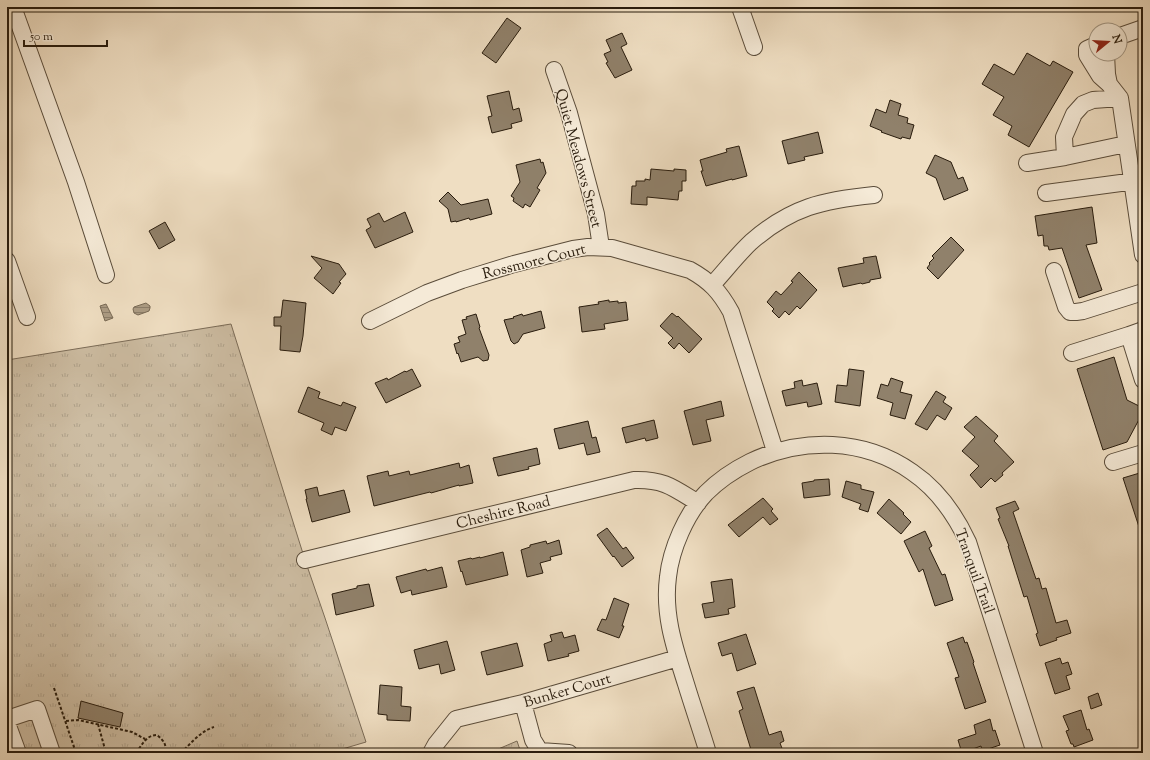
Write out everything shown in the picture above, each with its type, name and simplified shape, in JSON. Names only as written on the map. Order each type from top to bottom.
[{"type":"street","points":[[14,7],[76,182],[106,276]]},
{"type":"street","points":[[740,7],[754,47]]},
{"type":"street","points":[[1128,33],[1143,28]]},
{"type":"street","points":[[1091,62],[1100,76],[1109,84],[1120,98],[1126,144],[1137,180],[1143,256]]},
{"type":"street","points":[[1106,62],[1109,84]]},
{"type":"street","name":"Quiet Meadows Street","points":[[554,70],[569,113],[596,214],[601,247]]},
{"type":"street","points":[[1065,157],[1064,137],[1074,114],[1083,104],[1093,100],[1120,98]]},
{"type":"street","points":[[1027,163],[1065,157],[1126,144]]},
{"type":"street","points":[[1046,193],[1137,180]]},
{"type":"street","points":[[712,285],[751,243],[781,220],[797,211],[817,204],[843,198],[874,195]]},
{"type":"street","name":"Rossmore Court","points":[[370,321],[427,293],[462,280],[514,264],[573,249],[601,247],[619,250],[690,270],[701,276],[712,285],[725,301],[731,312],[775,451]]},
{"type":"street","points":[[7,261],[27,317]]},
{"type":"street","points":[[1054,271],[1066,307],[1070,312],[1083,311],[1143,292]]},
{"type":"street","points":[[1072,353],[1136,333],[1143,380]]},
{"type":"street","name":"Tranquil Trail","points":[[708,753],[670,633],[667,615],[666,596],[670,562],[679,537],[687,520],[706,493],[732,471],[775,451],[792,447],[832,444],[856,448],[896,462],[925,482],[939,496],[957,520],[968,542],[1035,753]]},
{"type":"street","points":[[1113,462],[1143,453]]},
{"type":"street","name":"Cheshire Road","points":[[305,560],[634,480],[658,481],[672,487],[698,503]]},
{"type":"street","name":"Bunker Court","points":[[431,753],[436,744],[456,719],[523,703],[678,658]]},
{"type":"street","points":[[523,703],[533,740],[540,752],[569,753]]},
{"type":"street","points":[[7,719],[37,709],[52,753]]},
{"type":"street","points":[[7,723],[18,753]]},
{"type":"path","points":[[54,688],[76,753]]},
{"type":"path","points":[[66,721],[78,720],[98,724],[132,732],[146,739]]},
{"type":"path","points":[[98,724],[106,752],[110,753]]},
{"type":"path","points":[[180,753],[198,736],[214,727]]},
{"type":"path","points":[[136,753],[146,739],[152,735],[157,735],[164,741],[166,749],[164,753]]},
{"type":"green space","points":[[231,324],[305,560],[366,742],[329,753],[7,753],[7,360]]},
{"type":"green space","points":[[517,741],[521,753],[489,753]]},
{"type":"shaded area","points":[[146,303],[150,306],[149,311],[138,315],[134,313],[134,307]]},
{"type":"shaded area","points":[[106,304],[113,318],[105,321],[100,306]]},
{"type":"building","points":[[507,18],[521,28],[496,63],[482,53]]},
{"type":"building","points":[[622,33],[627,44],[621,47],[632,70],[615,78],[606,63],[608,62],[604,54],[611,51],[606,40]]},
{"type":"building","points":[[1027,53],[1050,66],[1053,61],[1073,72],[1029,147],[1008,135],[1012,126],[993,115],[1004,97],[982,84],[994,64],[1014,75]]},
{"type":"building","points":[[509,91],[513,110],[519,108],[522,121],[511,124],[512,128],[492,133],[488,117],[492,116],[487,96]]},
{"type":"building","points":[[890,100],[901,104],[898,115],[908,118],[907,123],[914,125],[910,139],[902,137],[901,139],[881,132],[882,131],[870,126],[876,109],[886,113]]},
{"type":"building","points":[[818,132],[823,153],[804,157],[805,160],[788,164],[782,141]]},
{"type":"building","points":[[739,146],[747,176],[706,186],[701,171],[703,171],[700,160],[727,152],[726,149]]},
{"type":"building","points":[[935,155],[951,162],[958,179],[963,177],[968,190],[944,200],[936,178],[926,173]]},
{"type":"building","points":[[540,159],[541,163],[543,162],[546,173],[537,188],[540,190],[530,207],[525,204],[523,208],[513,201],[514,198],[511,196],[520,182],[516,165]]},
{"type":"building","points":[[651,169],[674,171],[674,169],[686,170],[686,181],[682,181],[682,191],[679,191],[678,200],[647,197],[647,205],[631,204],[632,186],[636,186],[636,181],[645,181],[645,179],[650,180]]},
{"type":"building","points":[[448,192],[461,205],[488,199],[492,214],[470,220],[469,218],[451,222],[448,209],[439,201]]},
{"type":"building","points":[[1092,207],[1097,243],[1086,245],[1102,290],[1079,298],[1062,248],[1049,250],[1048,246],[1044,246],[1043,235],[1038,236],[1035,216]]},
{"type":"building","points":[[405,212],[413,232],[375,248],[366,230],[371,227],[367,219],[379,213],[384,222]]},
{"type":"building","points":[[165,222],[175,240],[159,249],[149,231]]},
{"type":"building","points":[[951,237],[964,250],[938,279],[927,268],[930,264],[929,263],[934,258],[932,256]]},
{"type":"building","points":[[311,256],[339,264],[346,274],[339,282],[341,283],[333,294],[314,278],[322,268]]},
{"type":"building","points":[[876,256],[881,278],[870,280],[870,282],[862,284],[843,287],[838,268],[864,263],[863,258]]},
{"type":"building","points":[[799,272],[817,290],[800,309],[797,306],[789,315],[785,311],[779,318],[772,311],[774,309],[767,302],[776,291],[781,295],[793,282],[791,281]]},
{"type":"building","points":[[283,300],[306,303],[300,352],[280,350],[281,326],[274,326],[274,317],[281,317]]},
{"type":"building","points":[[609,300],[609,302],[626,302],[628,320],[604,324],[605,329],[582,332],[579,307],[599,304],[598,302]]},
{"type":"building","points":[[541,311],[545,328],[523,334],[518,342],[514,344],[511,341],[504,320],[514,318],[513,317],[522,314],[523,316]]},
{"type":"building","points":[[672,313],[677,317],[678,316],[702,339],[689,353],[679,343],[674,349],[668,343],[673,338],[660,326]]},
{"type":"building","points":[[476,314],[479,328],[489,355],[488,360],[483,361],[478,357],[461,362],[454,344],[460,342],[458,337],[466,334],[462,320]]},
{"type":"building","points":[[1114,357],[1127,400],[1143,408],[1143,412],[1127,442],[1103,450],[1077,369]]},
{"type":"building","points":[[412,369],[421,386],[386,403],[375,383],[387,378],[388,380]]},
{"type":"building","points":[[849,369],[864,371],[860,406],[835,402],[837,385],[847,386]]},
{"type":"building","points":[[891,378],[903,382],[900,392],[912,395],[905,419],[890,415],[893,403],[877,398],[881,384],[888,386]]},
{"type":"building","points":[[802,380],[803,386],[817,383],[822,404],[808,407],[807,402],[786,406],[782,391],[795,388],[794,382]]},
{"type":"building","points":[[308,387],[320,392],[318,398],[341,406],[343,402],[356,407],[346,431],[335,427],[332,435],[321,430],[324,423],[298,412]]},
{"type":"building","points":[[936,391],[946,397],[943,402],[952,408],[945,420],[937,415],[927,430],[915,424]]},
{"type":"building","points":[[721,401],[724,416],[706,420],[711,441],[693,445],[684,411]]},
{"type":"building","points":[[976,416],[998,436],[994,441],[1014,462],[995,482],[991,478],[981,488],[970,475],[979,466],[962,451],[975,437],[964,427]]},
{"type":"building","points":[[654,420],[658,438],[646,441],[645,438],[626,443],[622,428]]},
{"type":"building","points":[[588,421],[592,438],[596,437],[600,452],[587,455],[584,443],[559,449],[554,429]]},
{"type":"building","points":[[537,448],[540,464],[528,467],[529,469],[498,476],[493,458]]},
{"type":"building","points":[[459,463],[460,468],[469,465],[473,483],[459,485],[374,506],[367,476],[388,471],[389,476],[409,471],[410,475]]},
{"type":"building","points":[[1143,472],[1143,533],[1141,533],[1123,478]]},
{"type":"building","points":[[829,479],[830,495],[804,498],[802,483],[814,480]]},
{"type":"building","points":[[846,481],[861,485],[861,489],[874,492],[868,512],[859,509],[861,504],[842,497]]},
{"type":"building","points":[[317,487],[319,496],[344,490],[350,512],[312,522],[305,490]]},
{"type":"building","points":[[763,498],[773,509],[771,511],[778,519],[770,525],[763,517],[739,537],[728,525]]},
{"type":"building","points":[[889,499],[911,522],[901,534],[877,513]]},
{"type":"building","points":[[1015,501],[1019,509],[1013,512],[1036,579],[1039,578],[1042,589],[1046,588],[1056,623],[1067,620],[1071,633],[1040,646],[1036,634],[1038,633],[1027,596],[1024,597],[1009,546],[998,519],[1000,518],[996,508]]},
{"type":"building","points":[[607,528],[623,549],[626,547],[634,558],[622,567],[597,535]]},
{"type":"building","points":[[925,531],[932,546],[929,548],[942,575],[945,574],[953,600],[935,606],[923,569],[919,572],[904,541]]},
{"type":"building","points":[[559,540],[562,554],[550,557],[551,560],[540,563],[543,573],[527,577],[521,550],[530,547],[530,545],[546,541],[547,544]]},
{"type":"building","points":[[503,552],[508,575],[466,585],[458,561],[471,558],[480,558]]},
{"type":"building","points":[[442,567],[447,587],[412,595],[411,590],[401,593],[396,577],[426,569],[427,571]]},
{"type":"building","points":[[732,579],[735,607],[728,609],[729,614],[705,618],[702,604],[714,602],[711,582]]},
{"type":"building","points":[[369,584],[374,606],[336,615],[332,594],[357,588],[357,586]]},
{"type":"building","points":[[614,598],[629,604],[622,626],[624,626],[619,638],[597,630],[602,619],[606,620]]},
{"type":"building","points":[[562,632],[564,638],[575,635],[579,651],[568,654],[569,656],[548,661],[544,644],[552,641],[550,635]]},
{"type":"building","points":[[746,634],[756,664],[737,671],[732,653],[722,656],[718,643]]},
{"type":"building","points":[[963,637],[965,643],[967,642],[986,702],[965,709],[955,678],[959,677],[947,643]]},
{"type":"building","points":[[447,641],[455,670],[441,674],[439,664],[419,669],[414,650]]},
{"type":"building","points":[[517,643],[523,666],[487,675],[481,652]]},
{"type":"building","points":[[1060,658],[1062,664],[1068,662],[1072,674],[1066,676],[1070,689],[1055,694],[1045,663]]},
{"type":"building","points":[[380,685],[402,687],[401,706],[411,707],[410,721],[387,720],[387,715],[378,714]]},
{"type":"building","points":[[754,687],[769,735],[781,731],[784,741],[780,743],[783,751],[775,753],[763,753],[762,751],[752,753],[739,711],[743,709],[737,692]]},
{"type":"building","points":[[1098,693],[1102,705],[1091,709],[1088,697]]},
{"type":"building","points":[[81,701],[123,713],[120,727],[78,718]]},
{"type":"building","points":[[1081,710],[1087,730],[1089,729],[1093,740],[1074,747],[1073,744],[1071,744],[1066,731],[1069,730],[1063,716]]},
{"type":"building","points":[[990,719],[993,731],[995,730],[1000,745],[982,751],[981,746],[962,753],[958,740],[976,734],[974,725]]}]
